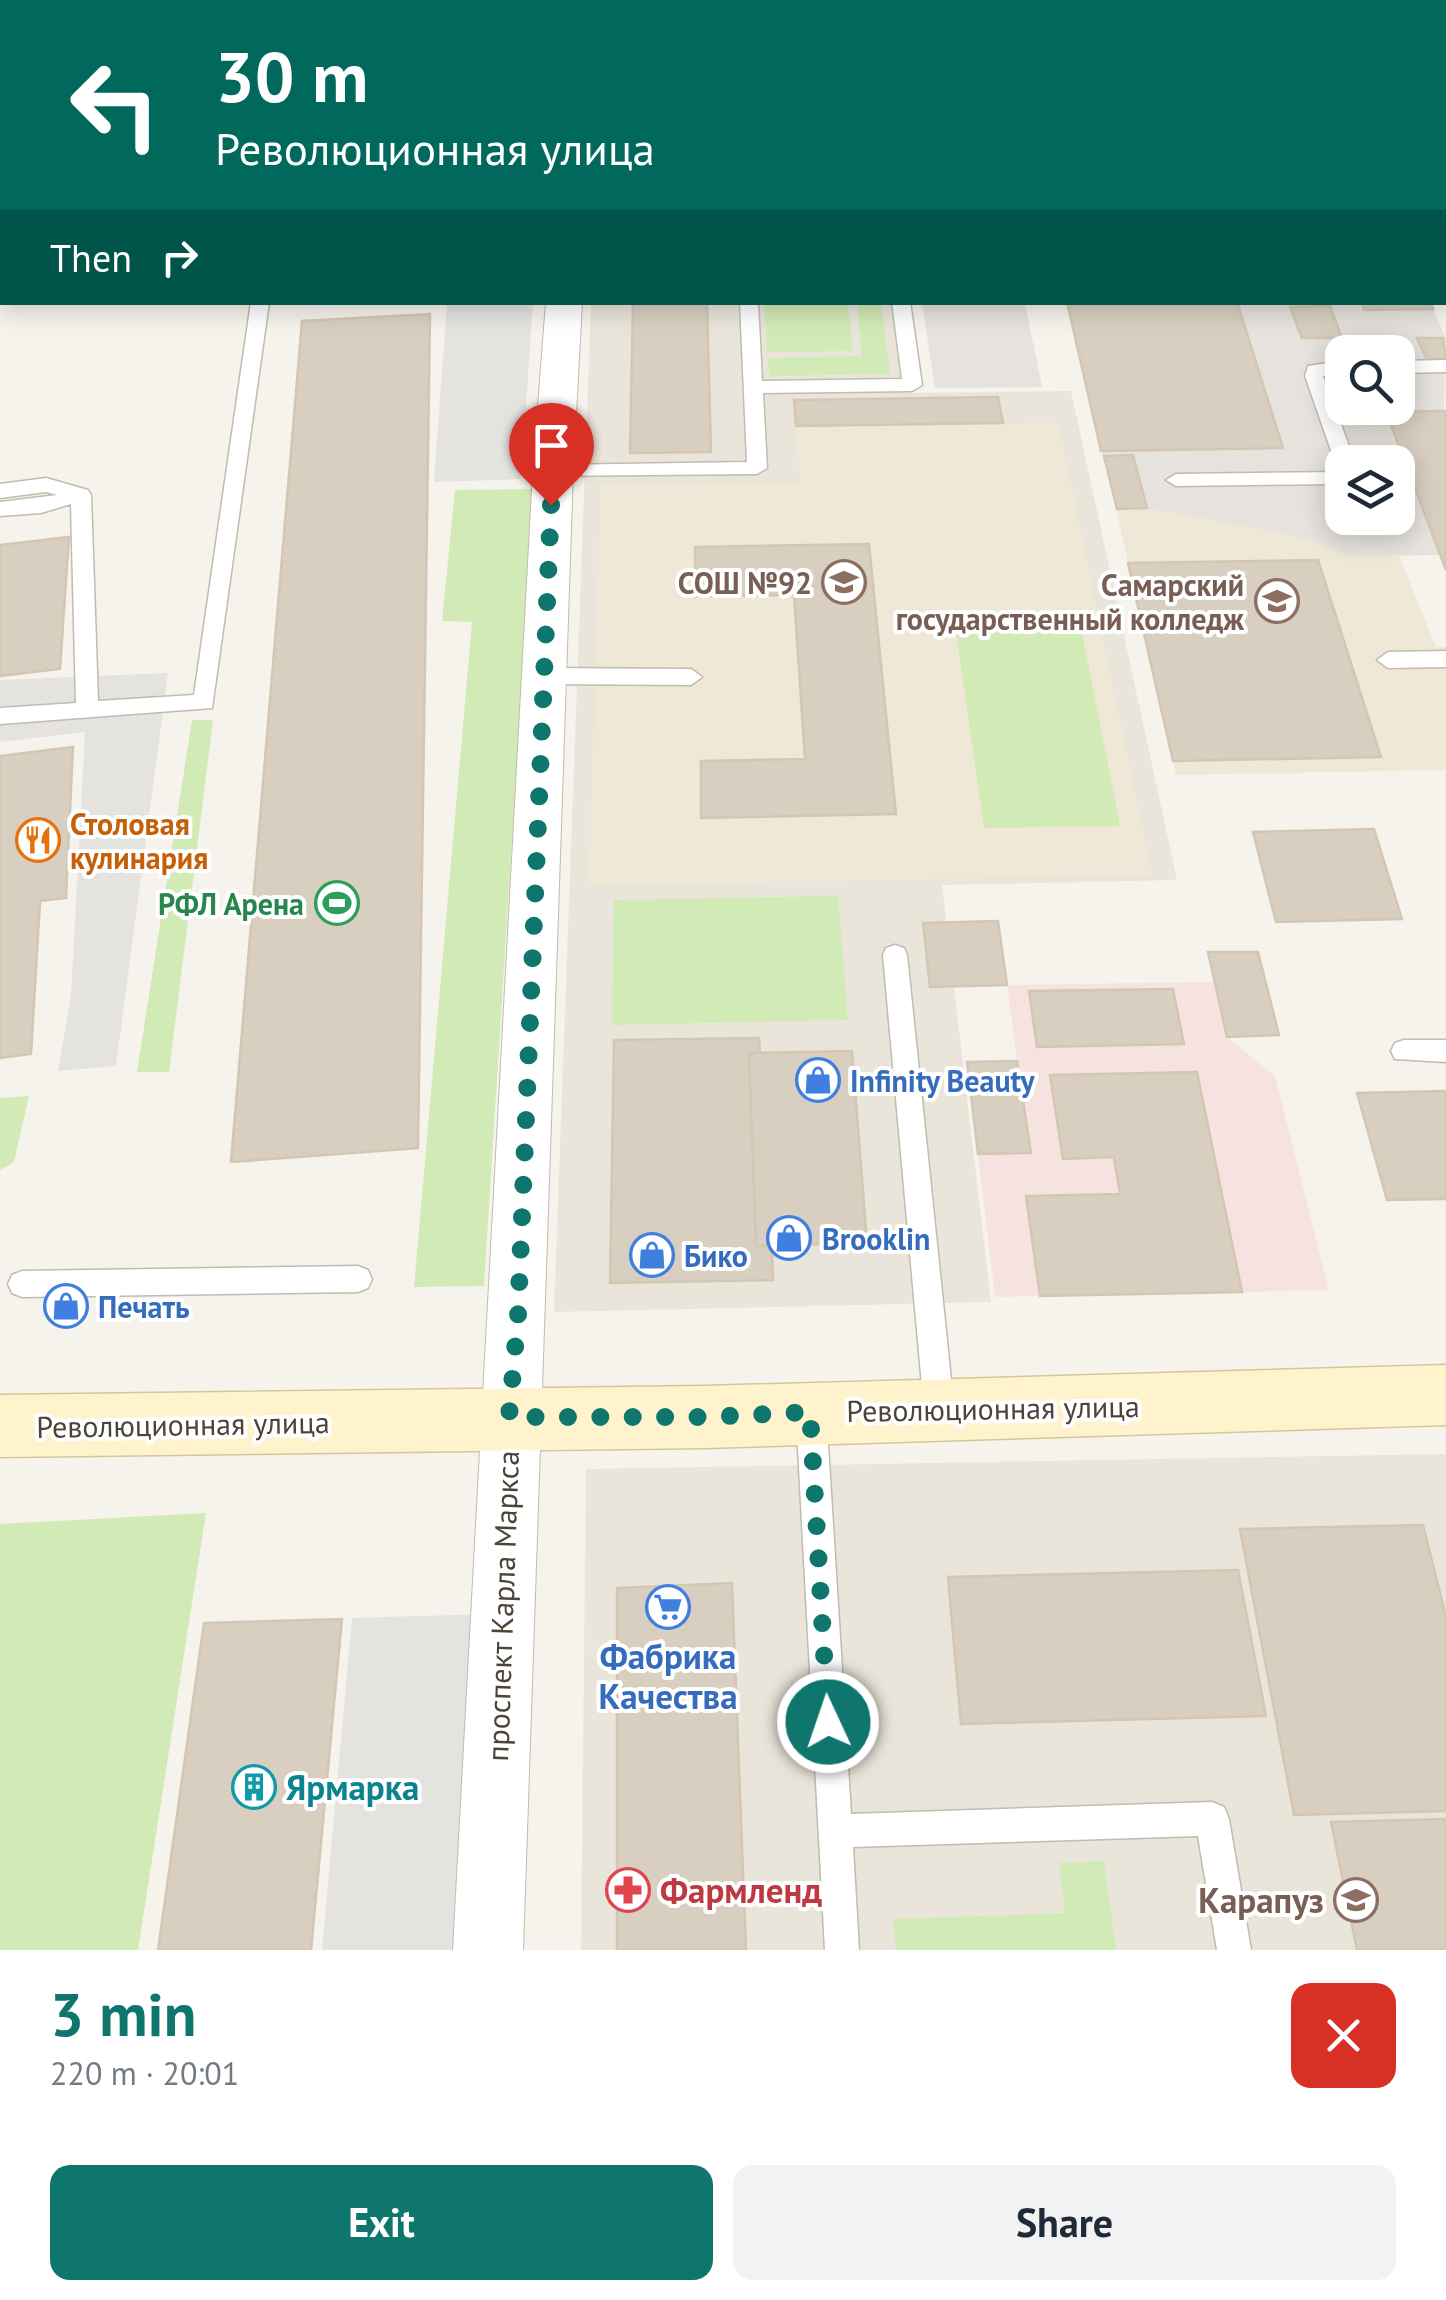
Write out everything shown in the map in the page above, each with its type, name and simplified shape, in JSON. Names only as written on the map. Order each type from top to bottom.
[{"type":"main road","name":"Революционная улица","points":[[0,1426],[705,1417],[1446,1394]]},
{"type":"street","name":"проспект Карла Маркса","points":[[488,1950],[552,471],[564,305]]},
{"type":"lane","points":[[0,716],[204,702],[260,305]]},
{"type":"lane","points":[[552,471],[757,468],[749,305]]},
{"type":"lane","points":[[752,387],[912,385],[901,305]]},
{"type":"lane","points":[[1415,367],[1446,366]]},
{"type":"lane","points":[[1325,369],[1316,370],[1314,376],[1325,408]]},
{"type":"lane","points":[[1176,480],[1325,478]]},
{"type":"lane","points":[[0,491],[46,485],[81,495]]},
{"type":"lane","points":[[81,495],[87,708]]},
{"type":"lane","points":[[0,508],[42,506],[81,495]]},
{"type":"lane","points":[[1388,660],[1446,658]]},
{"type":"lane","points":[[544,676],[691,677]]},
{"type":"lane","points":[[895,954],[940,1408]]},
{"type":"lane","points":[[1404,1052],[1446,1051]]},
{"type":"lane","points":[[22,1284],[358,1280]]},
{"type":"lane","points":[[810,1412],[842,1950]]},
{"type":"lane","points":[[834,1831],[1212,1819],[1234,1950]]},
{"type":"shaded area","points":[[447,305],[533,305],[521,479],[434,482]]},
{"type":"shaded area","points":[[591,305],[891,305],[903,393],[1071,391],[1177,880],[942,885],[991,1302],[554,1312]]},
{"type":"shaded area","points":[[922,305],[1025,305],[1042,387],[935,388]]},
{"type":"shaded area","points":[[1067,305],[1363,305],[1365,310],[1433,309],[1446,339],[1440,555],[1347,556],[1315,541],[1168,512],[1116,508]]},
{"type":"shaded area","name":"СОШ №92","points":[[1058,423],[1152,875],[589,885],[601,485],[800,482],[796,427]]},
{"type":"shaded area","name":"Самарский государственный колледж","points":[[1116,508],[1168,512],[1271,531],[1315,541],[1347,556],[1399,555],[1436,647],[1446,647],[1446,770],[1176,775]]},
{"type":"shaded area","points":[[168,673],[116,1066],[58,1071],[71,996],[85,732],[0,742],[0,680]]},
{"type":"shaded area","points":[[1215,982],[1227,1037],[1275,1076],[1329,1290],[995,1297],[967,1062],[1017,1060],[1007,985]]},
{"type":"shaded area","points":[[1446,1454],[1446,1950],[581,1950],[586,1469]]},
{"type":"shaded area","points":[[488,1614],[472,1950],[322,1950],[352,1618]]},
{"type":"green space","points":[[764,305],[848,305],[853,351],[767,352]]},
{"type":"green space","points":[[857,305],[881,305],[890,374],[769,376],[768,358],[862,356]]},
{"type":"green space","points":[[534,489],[484,1286],[414,1287],[472,622],[442,621],[455,490]]},
{"type":"green space","points":[[1080,622],[1120,826],[984,828],[955,624]]},
{"type":"green space","points":[[192,720],[213,720],[169,1072],[137,1072]]},
{"type":"green space","points":[[838,896],[848,1020],[612,1025],[614,900]]},
{"type":"green space","points":[[29,1096],[14,1162],[0,1170],[0,1098]]},
{"type":"green space","points":[[206,1513],[138,1950],[0,1950],[0,1524]]},
{"type":"green space","points":[[1104,1861],[1116,1950],[896,1950],[893,1919],[1065,1913],[1059,1863]]},
{"type":"building","points":[[633,305],[707,305],[711,452],[630,453]]},
{"type":"building","points":[[1068,305],[1238,305],[1283,448],[1101,451]]},
{"type":"building","points":[[1363,305],[1432,305],[1433,309],[1364,310]]},
{"type":"building","points":[[1330,306],[1341,335],[1302,338],[1290,307]]},
{"type":"building","name":"РФЛ Арена","points":[[430,314],[418,1148],[231,1162],[302,321]]},
{"type":"building","points":[[1417,338],[1443,338],[1446,359],[1427,360]]},
{"type":"building","points":[[998,397],[1003,423],[796,426],[794,400]]},
{"type":"building","points":[[1446,411],[1446,570],[1415,488],[1415,445],[1399,445],[1391,425],[1415,425],[1415,412]]},
{"type":"building","points":[[1133,455],[1147,508],[1117,509],[1104,456]]},
{"type":"building","points":[[69,537],[60,669],[0,676],[0,545]]},
{"type":"building","points":[[869,544],[896,814],[701,818],[701,761],[805,759],[794,595],[696,596],[695,547]]},
{"type":"building","points":[[1318,560],[1381,757],[1173,761],[1128,563]]},
{"type":"building","points":[[73,747],[66,898],[40,901],[31,1054],[0,1058],[0,756]]},
{"type":"building","points":[[1374,829],[1402,919],[1276,922],[1253,832]]},
{"type":"building","points":[[998,921],[1007,985],[930,987],[923,923]]},
{"type":"building","points":[[1208,952],[1258,952],[1279,1035],[1227,1037]]},
{"type":"building","points":[[1173,989],[1184,1044],[1037,1047],[1029,991]]},
{"type":"building","points":[[759,1038],[760,1053],[749,1053],[756,1246],[772,1246],[773,1280],[610,1283],[614,1040]]},
{"type":"building","points":[[852,1051],[867,1243],[756,1246],[749,1053]]},
{"type":"building","points":[[1017,1061],[1031,1153],[978,1154],[967,1062]]},
{"type":"building","points":[[1197,1072],[1242,1292],[1040,1296],[1026,1196],[1120,1194],[1114,1157],[1063,1159],[1050,1075]]},
{"type":"building","points":[[1446,1091],[1446,1199],[1387,1200],[1357,1093]]},
{"type":"building","points":[[1423,1525],[1446,1617],[1446,1811],[1294,1815],[1240,1529]]},
{"type":"building","points":[[1238,1570],[1266,1716],[961,1724],[948,1577]]},
{"type":"building","points":[[732,1583],[746,1950],[617,1950],[617,1588]]},
{"type":"building","name":"Ярмарка","points":[[342,1619],[311,1950],[158,1950],[204,1623]]},
{"type":"building","points":[[1446,1819],[1446,1950],[1357,1950],[1331,1822]]},
{"type":"place","name":"СОШ №92","points":[[844,582]]},
{"type":"place","name":"Самарский государственный колледж","points":[[1277,601]]},
{"type":"place","name":"Столовая кулинария","points":[[38,840]]},
{"type":"place","name":"РФЛ Арена","points":[[337,903]]},
{"type":"place","name":"Infinity Beauty","points":[[818,1080]]},
{"type":"place","name":"Brooklin","points":[[789,1238]]},
{"type":"place","name":"Бико","points":[[652,1255]]},
{"type":"place","name":"Печать","points":[[66,1306]]},
{"type":"place","name":"Фабрика Качества","points":[[668,1607]]},
{"type":"place","name":"Ярмарка","points":[[254,1787]]},
{"type":"place","name":"Фармленд","points":[[628,1890]]},
{"type":"place","name":"Карапуз","points":[[1356,1900]]},
{"type":"route","points":[[551,505],[518,1315],[509,1417],[705,1417],[810,1412],[828,1722]]}]
